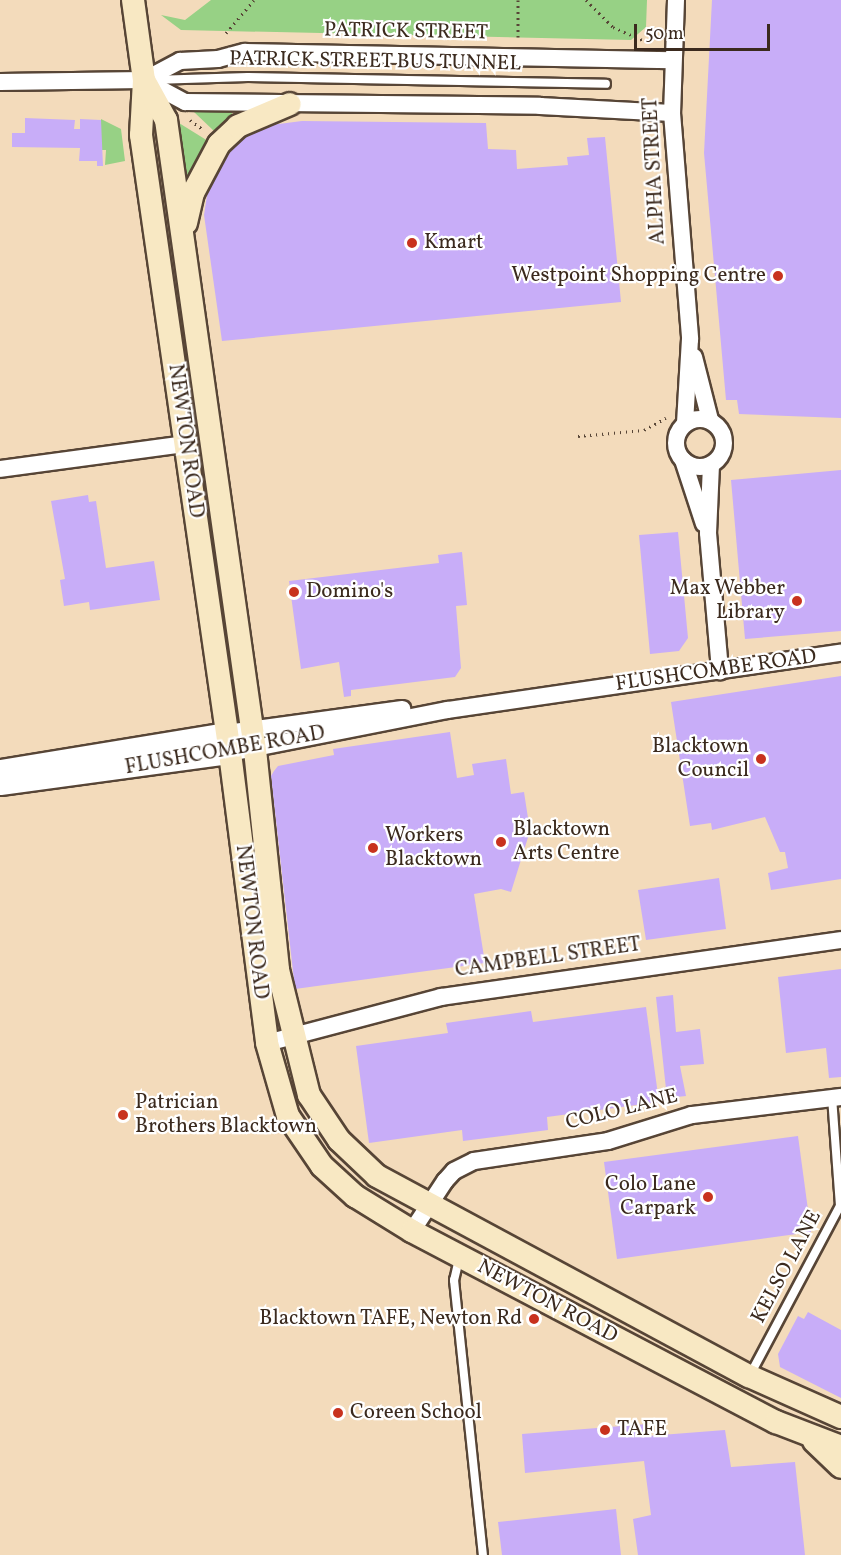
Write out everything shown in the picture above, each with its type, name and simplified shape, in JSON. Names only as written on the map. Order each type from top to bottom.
[{"type":"main road","name":"NEWTON ROAD","points":[[133,0],[144,80],[139,126],[228,743],[267,1042],[278,1091],[305,1146],[355,1196],[412,1231],[623,1342],[807,1435],[841,1447]]},
{"type":"main road","name":"NEWTON ROAD","points":[[144,80],[166,120],[254,740],[278,970],[309,1095],[339,1140],[377,1176],[639,1314],[749,1376],[841,1417]]},
{"type":"main road","points":[[182,236],[193,193],[219,144],[238,126],[290,104]]},
{"type":"main road","points":[[623,1342],[639,1314]]},
{"type":"main road","points":[[807,1435],[841,1467]]},
{"type":"street","name":"ALPHA STREET","points":[[676,0],[672,113],[690,339],[685,423]]},
{"type":"street","name":"PATRICK STREET","points":[[0,82],[144,80],[180,61],[218,59],[245,52],[673,60]]},
{"type":"street","name":"PATRICK STREET","points":[[144,80],[185,102],[540,106],[672,113]]},
{"type":"street","name":"ALPHA STREET","points":[[690,339],[710,420]]},
{"type":"street","points":[[682,460],[696,467],[711,465],[720,456],[724,445],[721,430],[710,420],[697,418],[685,423],[676,442],[682,460],[708,533]]},
{"type":"street","points":[[0,469],[185,444]]},
{"type":"street","points":[[711,465],[708,533],[720,671]]},
{"type":"street","name":"FLUSHCOMBE ROAD","points":[[0,771],[254,740],[400,709],[448,710],[841,653]]},
{"type":"street","name":"FLUSHCOMBE ROAD","points":[[0,784],[228,743]]},
{"type":"street","name":"CAMPBELL STREET","points":[[267,1042],[293,1037],[386,1008],[441,997],[841,940]]},
{"type":"street","name":"COLO LANE","points":[[412,1231],[454,1171],[474,1161],[590,1145],[692,1115],[837,1098]]},
{"type":"lane","name":"PATRICK STREET BUS TUNNEL","points":[[144,80],[248,77],[606,84]]},
{"type":"lane","name":"KELSO LANE","points":[[749,1376],[840,1206],[837,1098]]},
{"type":"lane","points":[[460,1256],[454,1280],[483,1555]]},
{"type":"path","points":[[226,33],[254,0]]},
{"type":"path","points":[[518,0],[518,38]]},
{"type":"path","points":[[586,0],[612,27],[645,41]]},
{"type":"path","points":[[187,117],[212,136]]},
{"type":"path","points":[[578,436],[644,430],[666,418]]},
{"type":"green space","points":[[211,0],[647,0],[646,27],[631,40],[181,30],[161,15],[185,20]]},
{"type":"green space","points":[[194,112],[232,112],[232,116],[215,132]]},
{"type":"green space","points":[[101,119],[121,129],[125,161],[105,165],[106,150],[101,150]]},
{"type":"green space","points":[[179,123],[208,141],[186,181],[184,181]]},
{"type":"building","name":"Westpoint Shopping Centre","points":[[712,0],[841,0],[841,418],[739,414],[737,400],[726,400],[704,153]]},
{"type":"building","points":[[25,118],[75,120],[74,129],[80,129],[80,119],[101,120],[103,166],[97,166],[97,161],[79,161],[80,148],[12,147],[12,133],[25,133]]},
{"type":"building","name":"Kmart","points":[[302,121],[486,123],[488,149],[516,150],[517,169],[568,165],[567,157],[589,155],[587,138],[605,137],[621,302],[222,341],[204,215],[208,189],[226,154],[241,140],[263,126]]},
{"type":"building","points":[[841,470],[841,631],[745,639],[731,480]]},
{"type":"building","points":[[88,495],[89,502],[96,501],[106,568],[154,561],[160,600],[90,610],[89,602],[64,606],[60,580],[65,579],[51,501]]},
{"type":"building","points":[[678,532],[688,638],[679,651],[650,654],[639,535]]},
{"type":"building","points":[[462,552],[467,605],[456,606],[461,668],[455,677],[351,690],[351,696],[344,697],[339,662],[301,669],[289,581],[439,563],[438,555]]},
{"type":"building","name":"Blacktown Council","points":[[841,676],[841,879],[771,890],[768,873],[788,868],[785,852],[780,852],[765,817],[712,830],[711,823],[690,826],[671,702]]},
{"type":"building","name":"Workers Blacktown","points":[[450,732],[457,778],[474,775],[472,764],[506,759],[511,794],[524,792],[530,831],[511,892],[501,889],[474,894],[485,963],[295,989],[271,776],[274,771],[278,766],[334,755],[333,749]]},
{"type":"building","points":[[719,878],[726,929],[646,940],[638,890]]},
{"type":"building","points":[[841,969],[841,1077],[829,1078],[826,1048],[786,1053],[778,977]]},
{"type":"building","points":[[673,995],[676,1032],[700,1029],[704,1064],[680,1066],[686,1096],[667,1098],[656,997]]},
{"type":"building","points":[[646,1007],[659,1102],[547,1117],[548,1130],[463,1141],[462,1130],[369,1143],[356,1046],[448,1033],[446,1023],[531,1011],[533,1022]]},
{"type":"building","name":"Colo Lane Carpark","points":[[798,1136],[811,1232],[617,1259],[604,1162]]},
{"type":"building","points":[[808,1312],[841,1330],[841,1398],[780,1367],[778,1354],[798,1316],[804,1319]]},
{"type":"building","points":[[647,1424],[648,1436],[725,1430],[731,1467],[795,1462],[805,1555],[638,1555],[633,1519],[651,1515],[644,1461],[525,1473],[522,1434]]},
{"type":"building","points":[[616,1509],[621,1555],[502,1555],[498,1522]]},
{"type":"place","name":"Kmart","points":[[412,243]]},
{"type":"place","name":"Westpoint Shopping Centre","points":[[778,276]]},
{"type":"place","name":"Domino's","points":[[294,592]]},
{"type":"place","name":"Max Webber Library","points":[[797,601]]},
{"type":"place","name":"Blacktown Council","points":[[761,759]]},
{"type":"place","name":"Blacktown Arts Centre","points":[[501,842]]},
{"type":"place","name":"Workers Blacktown","points":[[373,848]]},
{"type":"place","name":"Patrician Brothers Blacktown","points":[[123,1115]]},
{"type":"place","name":"Colo Lane Carpark","points":[[708,1197]]},
{"type":"place","name":"Blacktown TAFE, Newton Rd","points":[[534,1319]]},
{"type":"place","name":"Coreen School","points":[[338,1413]]},
{"type":"place","name":"TAFE","points":[[605,1430]]}]
